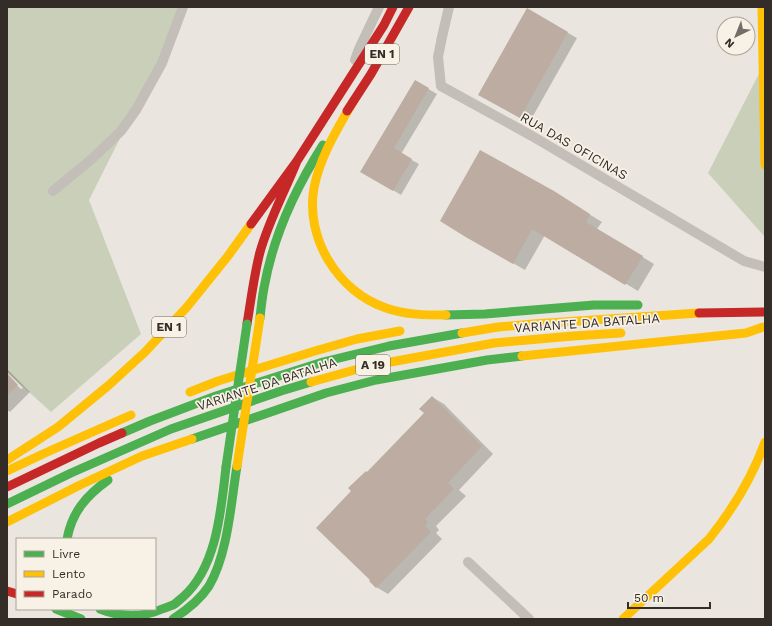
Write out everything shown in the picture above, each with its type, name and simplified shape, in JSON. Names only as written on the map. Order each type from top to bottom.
[{"type":"main road","name":"EN 1","points":[[7,460],[39,440],[78,411],[109,385],[145,352],[208,282],[297,161],[384,25],[393,7]]},
{"type":"main road","name":"EN 1","points":[[173,619],[185,612],[205,591],[212,580],[221,557],[237,466],[264,284],[280,228],[293,198],[314,158],[354,100],[409,7]]},
{"type":"main road","points":[[762,7],[765,165]]},
{"type":"main road","points":[[354,100],[322,161],[315,187],[313,214],[326,256],[342,279],[366,299],[384,307],[415,314],[486,314],[594,305],[649,305]]},
{"type":"main road","points":[[103,610],[123,616],[145,615],[159,612],[178,601],[189,592],[201,576],[208,562],[221,508],[247,324],[260,252],[297,161]]},
{"type":"main road","points":[[669,306],[706,313]]},
{"type":"main road","name":"VARIANTE DA BATALHA","points":[[7,487],[99,443],[150,421],[208,399],[324,362],[382,348],[498,327],[565,321],[706,313],[765,312]]},
{"type":"main road","points":[[442,324],[486,314]]},
{"type":"main road","points":[[693,330],[764,327]]},
{"type":"main road","points":[[7,522],[142,456],[326,393],[376,380],[487,360],[746,333],[764,327]]},
{"type":"main road","points":[[182,395],[218,381],[315,351],[357,339],[406,330]]},
{"type":"main road","name":"VARIANTE DA BATALHA","points":[[7,504],[85,467],[171,429],[281,391],[335,375],[369,366],[494,343],[632,332]]},
{"type":"main road","points":[[7,471],[93,431],[139,412]]},
{"type":"main road","points":[[67,538],[71,520],[75,513],[84,501],[100,485],[185,441]]},
{"type":"main road","points":[[623,619],[716,531],[734,505],[747,482],[765,442]]},
{"type":"main road","points":[[58,610],[81,619]]},
{"type":"street","points":[[53,191],[93,158],[121,131],[136,110],[162,63],[183,7]]},
{"type":"street","points":[[347,83],[359,49],[379,7]]},
{"type":"street","name":"RUA DAS OFICINAS","points":[[449,7],[438,58],[441,86],[532,136],[744,261],[765,267]]},
{"type":"street","points":[[468,562],[529,619]]},
{"type":"green space","points":[[7,7],[183,7],[159,61],[89,200],[141,334],[51,412],[7,372]]},
{"type":"green space","points":[[765,62],[765,237],[708,173]]},
{"type":"building","points":[[527,8],[568,32],[520,118],[478,95]]},
{"type":"building","points":[[415,80],[429,88],[394,148],[412,159],[393,191],[360,172]]},
{"type":"building","points":[[480,150],[554,191],[590,214],[586,222],[643,256],[625,285],[532,229],[513,264],[440,221]]},
{"type":"building","points":[[7,373],[18,385],[7,396]]},
{"type":"building","points":[[432,396],[482,446],[448,483],[454,489],[425,519],[428,523],[425,526],[431,532],[376,588],[369,581],[370,580],[316,528],[351,491],[348,488],[366,471],[367,472],[424,413],[419,409]]},
{"type":"traffic: fast","points":[[260,318],[268,269],[279,232],[294,196],[323,145]]},
{"type":"traffic: fast","points":[[446,315],[485,314],[594,305],[638,305]]},
{"type":"traffic: fast","points":[[226,467],[247,324]]},
{"type":"traffic: fast","points":[[122,433],[216,396],[323,362],[389,346],[462,333]]},
{"type":"traffic: fast","points":[[192,439],[326,393],[376,380],[487,360],[522,356]]},
{"type":"traffic: fast","points":[[7,504],[71,473],[171,429],[311,382]]},
{"type":"traffic: fast","points":[[173,619],[202,596],[209,586],[221,559],[228,528],[237,466]]},
{"type":"traffic: fast","points":[[103,610],[123,615],[147,614],[174,604],[194,585],[203,570],[215,537],[222,501],[226,467]]},
{"type":"traffic: fast","points":[[67,538],[72,521],[81,505],[93,492],[108,480]]},
{"type":"traffic: fast","points":[[58,610],[81,619]]},
{"type":"traffic: slow","points":[[762,7],[765,165]]},
{"type":"traffic: slow","points":[[354,100],[325,153],[314,188],[313,207],[315,226],[320,244],[329,261],[340,276],[353,290],[369,300],[386,308],[401,312],[424,315],[446,315]]},
{"type":"traffic: slow","points":[[7,460],[58,427],[109,385],[145,352],[187,307],[228,256],[251,224]]},
{"type":"traffic: slow","points":[[462,333],[498,327],[533,324],[699,313]]},
{"type":"traffic: slow","points":[[237,466],[260,318]]},
{"type":"traffic: slow","points":[[522,356],[746,333],[763,327]]},
{"type":"traffic: slow","points":[[190,392],[218,381],[315,351],[357,339],[400,331]]},
{"type":"traffic: slow","points":[[311,382],[369,366],[494,343],[621,333]]},
{"type":"traffic: slow","points":[[7,471],[131,415]]},
{"type":"traffic: slow","points":[[7,522],[142,456],[192,439]]},
{"type":"traffic: slow","points":[[623,619],[709,539],[726,516],[748,481],[765,442]]},
{"type":"traffic: jam","points":[[251,224],[297,161],[384,25],[393,7]]},
{"type":"traffic: jam","points":[[347,111],[371,74],[409,7]]},
{"type":"traffic: jam","points":[[247,324],[260,252],[272,217],[297,161]]},
{"type":"traffic: jam","points":[[699,313],[765,312]]},
{"type":"traffic: jam","points":[[7,487],[122,433]]},
{"type":"traffic: jam","points":[[7,591],[16,594]]}]
